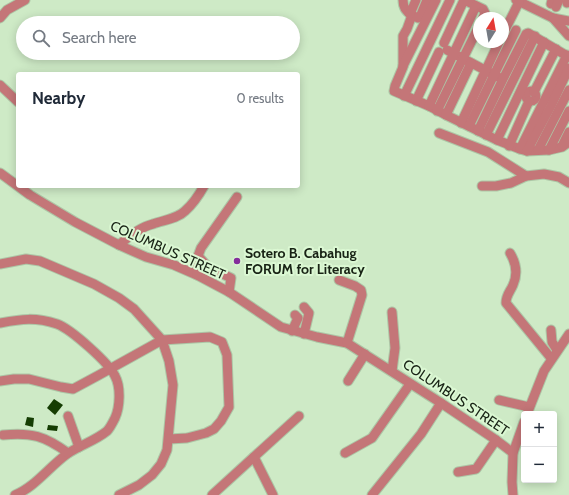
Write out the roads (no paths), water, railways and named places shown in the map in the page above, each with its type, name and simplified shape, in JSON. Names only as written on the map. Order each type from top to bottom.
[{"type":"street","points":[[0,18],[7,10],[25,0]]},
{"type":"street","points":[[403,0],[407,12],[418,18],[420,17],[427,0]]},
{"type":"street","points":[[402,67],[402,39],[407,29],[416,0]]},
{"type":"street","points":[[436,0],[402,67],[394,91],[429,106],[446,116],[509,146],[523,150],[549,150],[565,144],[569,132]]},
{"type":"street","points":[[429,106],[442,48],[450,0]]},
{"type":"street","points":[[416,101],[464,0],[486,12]]},
{"type":"street","points":[[509,20],[517,1],[553,18],[569,21]]},
{"type":"street","points":[[404,96],[476,6]]},
{"type":"street","points":[[553,18],[569,36]]},
{"type":"street","points":[[407,29],[468,60],[546,103]]},
{"type":"street","points":[[482,133],[499,77],[516,30]]},
{"type":"street","points":[[465,125],[499,77],[525,35],[528,33],[535,36],[568,56],[523,150]]},
{"type":"street","points":[[482,133],[512,84],[535,36]]},
{"type":"street","points":[[544,42],[549,150]]},
{"type":"street","points":[[446,116],[473,45]]},
{"type":"street","points":[[465,125],[486,70],[496,48]]},
{"type":"street","points":[[538,150],[556,49]]},
{"type":"street","points":[[437,111],[468,60]]},
{"type":"street","points":[[509,146],[546,103],[569,68]]},
{"type":"street","points":[[0,85],[16,100]]},
{"type":"street","points":[[497,140],[546,103],[569,90]]},
{"type":"street","points":[[439,133],[488,152],[526,176]]},
{"type":"street","name":"COLUMBUS STREET","points":[[0,173],[16,185]]},
{"type":"street","points":[[482,186],[496,186],[511,183],[526,176],[544,174],[559,176],[569,183]]},
{"type":"street","name":"COLUMBUS STREET","points":[[20,188],[30,196],[75,222],[119,245],[146,257],[174,265],[229,292],[280,327],[304,334],[346,342],[441,403],[513,453]]},
{"type":"street","points":[[119,245],[132,233],[152,224],[170,220],[185,212],[203,188]]},
{"type":"street","points":[[197,275],[200,248],[237,197]]},
{"type":"street","points":[[510,253],[515,262],[516,271],[513,284],[506,297],[506,303],[551,358]]},
{"type":"street","points":[[183,269],[198,256]]},
{"type":"street","points":[[198,256],[208,267],[231,278],[229,292]]},
{"type":"street","points":[[0,264],[26,259],[40,261],[94,284],[119,298],[134,309],[162,340],[169,361],[173,385],[167,450],[161,464],[152,475],[139,485],[119,495]]},
{"type":"street","points":[[340,280],[361,290],[362,295],[346,342]]},
{"type":"street","points":[[304,308],[309,312],[304,334]]},
{"type":"street","points":[[392,312],[395,348],[392,371]]},
{"type":"street","points":[[292,331],[298,318],[295,315]]},
{"type":"street","points":[[0,323],[24,318],[58,324],[71,331],[111,368],[116,378],[118,390],[116,417],[109,429],[101,436],[68,453],[25,491],[15,495]]},
{"type":"street","points":[[346,342],[348,325]]},
{"type":"street","points":[[551,330],[552,342],[557,350]]},
{"type":"street","points":[[499,400],[528,411],[544,371],[551,358],[569,334]]},
{"type":"street","points":[[0,381],[29,379],[73,389],[162,340],[210,337],[222,342],[227,355],[229,407],[221,421],[206,433],[188,438],[169,439]]},
{"type":"street","points":[[348,381],[365,354]]},
{"type":"street","points":[[345,453],[372,438],[410,384]]},
{"type":"street","points":[[372,495],[421,434],[441,403]]},
{"type":"street","points":[[68,416],[79,447]]},
{"type":"street","points":[[212,495],[299,416]]},
{"type":"street","points":[[513,495],[513,453],[521,430]]},
{"type":"street","points":[[3,435],[20,433],[35,435],[54,443],[68,453]]},
{"type":"street","points":[[458,472],[476,469],[496,440]]},
{"type":"street","points":[[254,458],[273,495]]},
{"type":"place","name":"Sotero B. Cabahug FORUM for Literacy","points":[[237,261]]}]
